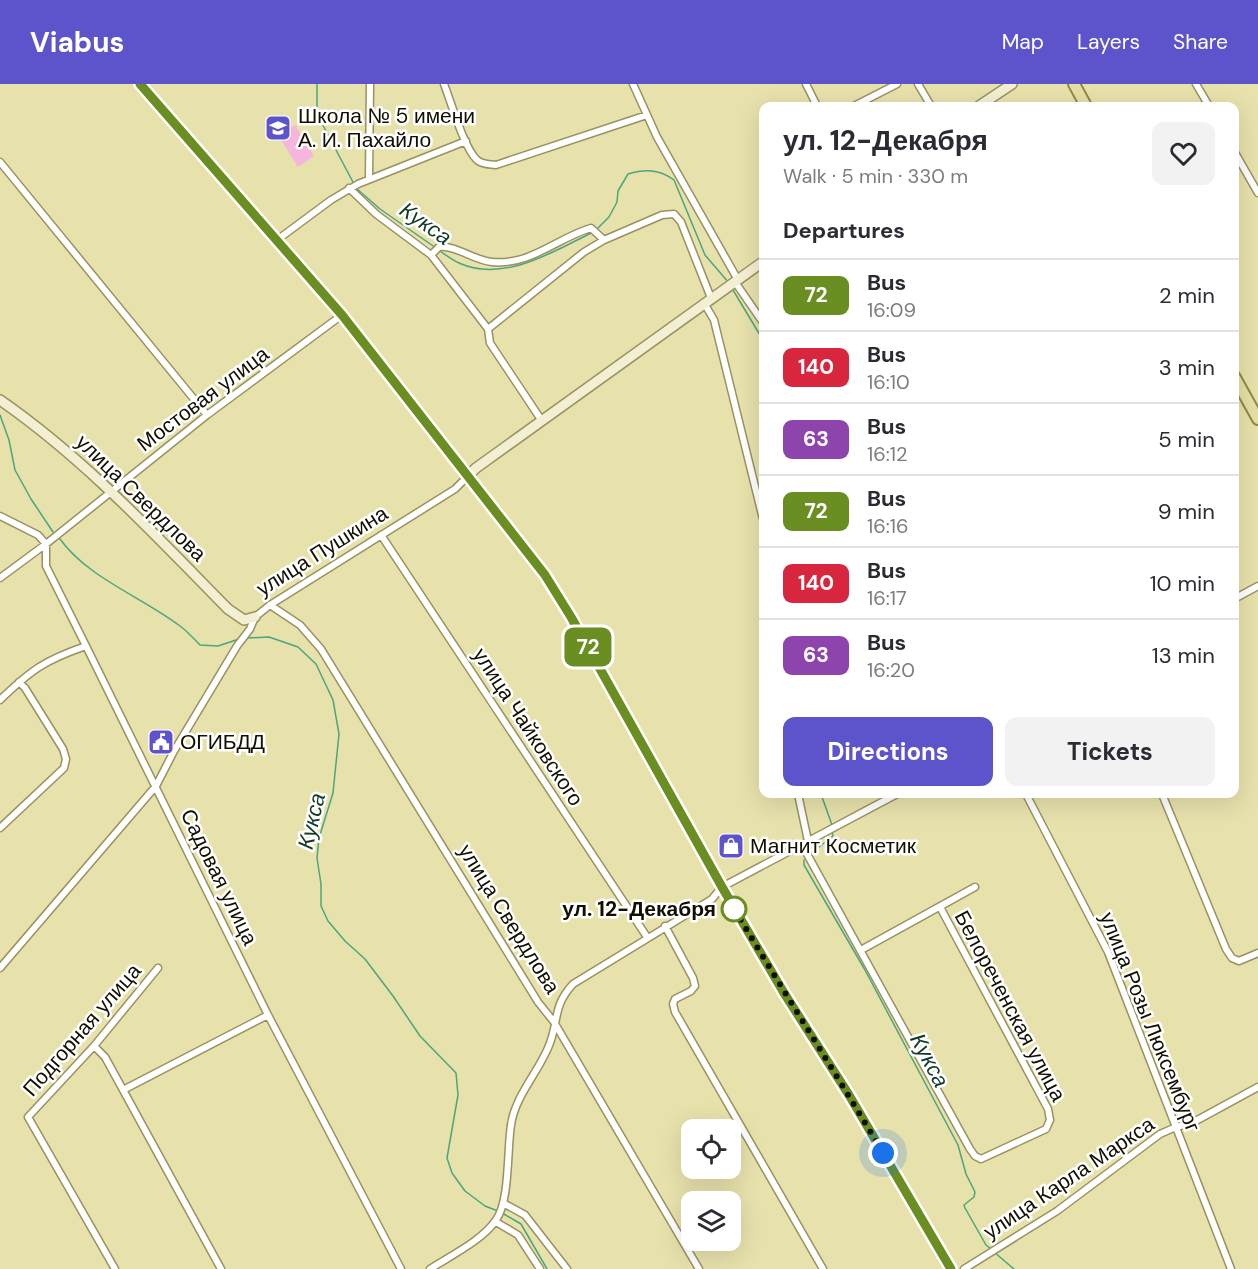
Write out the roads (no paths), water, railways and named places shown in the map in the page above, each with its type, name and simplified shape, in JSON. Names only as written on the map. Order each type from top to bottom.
[{"type":"main road","points":[[1074,84],[1084,102]]},
{"type":"main road","points":[[1239,385],[1258,419]]},
{"type":"street","points":[[140,84],[342,315],[545,575],[784,993],[849,1095],[951,1269]]},
{"type":"street","points":[[369,178],[370,84]]},
{"type":"street","points":[[444,84],[466,141],[476,159],[483,164],[496,165],[647,115]]},
{"type":"street","points":[[633,84],[657,137],[732,284],[759,318]]},
{"type":"street","points":[[806,84],[815,102]]},
{"type":"street","points":[[862,102],[897,84]]},
{"type":"street","points":[[918,84],[929,102]]},
{"type":"street","points":[[987,102],[1012,84]]},
{"type":"street","points":[[1196,84],[1207,102]]},
{"type":"street","points":[[277,240],[353,186],[466,141]]},
{"type":"street","points":[[1239,160],[1258,193]]},
{"type":"street","points":[[1,165],[207,415]]},
{"type":"street","points":[[353,186],[376,214],[435,251],[488,329],[490,343],[542,421]]},
{"type":"street","points":[[488,329],[584,252],[604,240],[662,215],[674,214],[681,222],[714,320],[759,503]]},
{"type":"street","points":[[435,251],[452,247],[478,259],[506,262],[524,259],[580,231],[591,228],[604,240]]},
{"type":"street","name":"улица Пушкина","points":[[0,968],[156,786],[174,751],[237,646],[250,629],[255,617],[270,605],[454,489],[476,468],[759,265]]},
{"type":"street","name":"Мостовая улица","points":[[0,578],[207,415],[342,315]]},
{"type":"street","name":"улица Свердлова","points":[[0,400],[46,433],[111,490],[228,609],[244,620],[255,617]]},
{"type":"street","points":[[0,516],[38,535],[46,544]]},
{"type":"street","name":"улица Чайковского","points":[[381,535],[647,938]]},
{"type":"street","name":"Садовая улица","points":[[46,544],[46,566],[268,1015],[401,1269]]},
{"type":"street","points":[[1239,596],[1258,586]]},
{"type":"street","name":"улица Свердлова","points":[[270,605],[300,625],[321,649],[538,1002],[554,1022],[699,1269]]},
{"type":"street","points":[[0,700],[33,669],[86,646]]},
{"type":"street","points":[[0,828],[64,768],[66,759],[63,749],[19,682]]},
{"type":"street","points":[[799,798],[805,843]]},
{"type":"street","points":[[430,1269],[479,1236],[497,1219],[502,1206],[511,1124],[515,1108],[550,1042],[562,997],[573,984],[712,898],[722,887],[890,798]]},
{"type":"street","name":"улица Розы Люксембург","points":[[1028,798],[1108,952],[1232,1269]]},
{"type":"street","points":[[1164,798],[1226,949],[1232,958],[1239,961],[1258,953]]},
{"type":"street","name":"Белореченская улица","points":[[805,843],[861,950],[975,1156],[981,1159],[1046,1129],[1050,1120],[1048,1109],[940,907]]},
{"type":"street","name":"Белореченская улица","points":[[861,950],[975,887]]},
{"type":"street","points":[[665,926],[695,986],[691,991],[675,999],[673,1004],[675,1012],[823,1269]]},
{"type":"street","name":"Подгорная улица","points":[[115,1269],[28,1116],[94,1046],[158,968]]},
{"type":"street","points":[[123,1090],[268,1015]]},
{"type":"street","points":[[94,1046],[105,1057],[221,1269]]},
{"type":"street","name":"улица Карла Маркса","points":[[964,1269],[1057,1211],[1160,1134],[1192,1123],[1258,1087]]},
{"type":"street","points":[[502,1206],[525,1215],[567,1269]]},
{"type":"street","points":[[497,1219],[518,1235],[540,1269]]},
{"type":"waterway","name":"Кукса","points":[[317,84],[317,114],[354,184]]},
{"type":"waterway","name":"Кукса","points":[[597,229],[609,217],[617,202],[618,191],[628,174],[640,171],[663,174],[674,180],[705,255],[729,283]]},
{"type":"waterway","name":"Кукса","points":[[356,188],[380,209],[436,248]]},
{"type":"waterway","name":"Кукса","points":[[440,251],[459,263],[476,268],[510,267],[527,263],[561,249],[591,233]]},
{"type":"waterway","name":"Кукса","points":[[733,290],[759,333]]},
{"type":"waterway","name":"Кукса","points":[[0,415],[9,440],[15,470],[53,532]]},
{"type":"waterway","name":"Кукса","points":[[60,539],[85,565],[183,628],[200,645],[218,646],[239,639]]},
{"type":"waterway","name":"Кукса","points":[[247,638],[269,637],[298,647],[316,664],[333,700],[339,734],[333,793],[319,838],[317,858],[321,884],[321,906],[328,921],[365,959],[420,1036],[456,1073],[458,1095],[447,1158],[452,1173],[465,1191],[485,1206],[498,1211]]},
{"type":"waterway","name":"Кукса","points":[[822,798],[832,825]]},
{"type":"waterway","name":"Кукса","points":[[810,854],[833,836],[832,832]]},
{"type":"waterway","name":"Кукса","points":[[804,860],[804,865],[865,970],[958,1145],[966,1174],[975,1192],[974,1197],[964,1205],[986,1245],[991,1249]]},
{"type":"waterway","name":"Кукса","points":[[502,1213],[521,1224],[547,1269]]},
{"type":"waterway","name":"Кукса","points":[[994,1252],[1014,1269]]},
{"type":"place","name":"Школа № 5 имени А. И. Пахайло","points":[[278,128]]},
{"type":"place","name":"ОГИБДД","points":[[161,742]]},
{"type":"place","name":"Магнит Косметик","points":[[731,846]]},
{"type":"place","name":"ул. 12-Декабря","points":[[734,909]]}]
